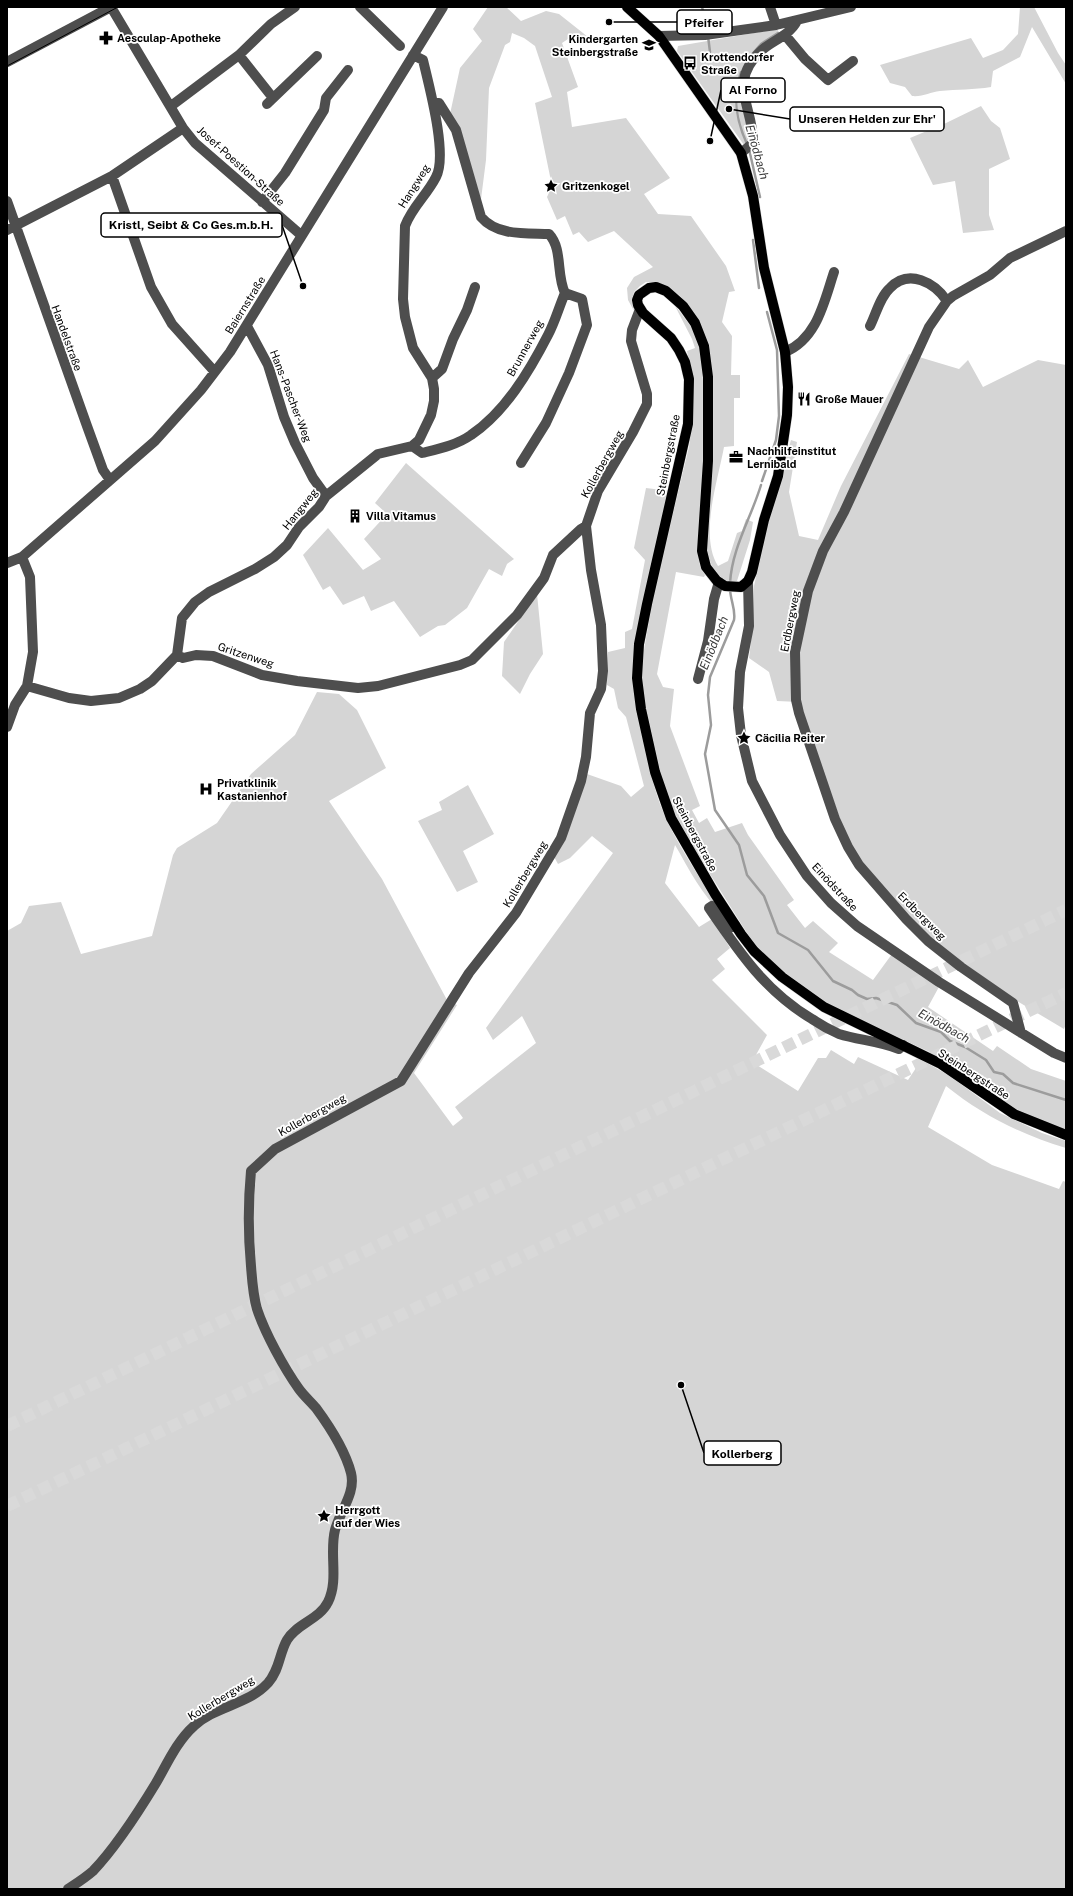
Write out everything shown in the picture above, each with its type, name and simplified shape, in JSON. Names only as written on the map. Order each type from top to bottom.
[{"type":"main road","points":[[627,7],[659,36],[748,148],[753,196],[764,268],[785,352],[788,387],[787,415],[778,476],[764,520],[752,572],[745,584],[722,584],[709,572],[702,551],[708,453],[708,377],[704,346],[695,323],[683,306],[666,291],[652,287],[642,291],[637,300],[640,309]]},
{"type":"main road","name":"Steinbergstraße","points":[[640,309],[671,338],[685,362],[689,379],[688,424],[642,629],[638,657],[637,686],[652,759],[664,801],[679,833],[735,925],[754,951],[782,977],[809,998],[850,1021],[941,1064],[1014,1114],[1066,1135]]},
{"type":"street","points":[[7,62],[111,7]]},
{"type":"street","name":"Josef-Poestion-Straße","points":[[111,7],[171,106],[182,128],[195,143],[301,235]]},
{"type":"street","points":[[171,106],[239,55],[271,24],[295,7]]},
{"type":"street","points":[[360,7],[400,46]]},
{"type":"street","name":"Baiernstraße","points":[[7,563],[22,558],[155,441],[201,390],[247,326],[301,235],[443,7]]},
{"type":"street","points":[[770,7],[776,25]]},
{"type":"street","points":[[659,36],[708,34],[776,25],[851,7]]},
{"type":"street","points":[[748,148],[743,92],[744,78],[756,55],[794,28],[797,21]]},
{"type":"street","points":[[784,35],[805,59],[828,80],[853,61]]},
{"type":"street","points":[[239,55],[270,102],[317,56]]},
{"type":"street","name":"Hangweg","points":[[177,655],[180,626],[188,609],[209,592],[255,569],[274,557],[287,545],[299,527],[319,507],[326,496],[378,454],[412,446],[419,440],[431,415],[434,401],[432,378],[411,344],[403,299],[405,226],[409,216],[436,178],[440,167],[440,155],[433,103],[423,60],[413,55]]},
{"type":"street","points":[[262,202],[285,173],[324,110],[326,98],[348,70]]},
{"type":"street","points":[[433,103],[439,103],[456,130],[481,216],[487,223],[508,232],[549,234],[555,240],[561,284],[565,293],[582,299],[586,325],[569,373],[546,423],[521,464]]},
{"type":"street","points":[[11,228],[112,176],[182,128]]},
{"type":"street","points":[[112,176],[151,287],[172,324],[214,371]]},
{"type":"street","name":"Handelstraße","points":[[7,201],[11,228],[103,470],[110,480]]},
{"type":"street","name":"Erdbergweg","points":[[1021,1032],[1015,1007],[1012,1001],[961,967],[928,941],[906,920],[859,864],[848,847],[835,819],[806,738],[796,700],[794,670],[796,646],[808,591],[816,569],[929,326],[947,301],[958,292],[990,276],[1010,258],[1066,230]]},
{"type":"street","points":[[785,352],[798,345],[811,331],[821,311],[834,272]]},
{"type":"street","points":[[870,326],[890,287],[904,280],[918,279],[929,282],[940,291],[947,301]]},
{"type":"street","points":[[432,378],[442,369],[475,287]]},
{"type":"street","name":"Brunnerweg","points":[[412,446],[422,453],[441,448],[470,436],[498,413],[528,370],[545,340],[565,293]]},
{"type":"street","name":"Kollerbergweg","points":[[68,1889],[93,1870],[112,1847],[154,1786],[179,1744],[195,1725],[254,1695],[264,1687],[276,1670],[287,1639],[320,1613],[328,1602],[332,1588],[332,1550],[335,1529],[353,1480],[346,1460],[330,1429],[315,1407],[299,1389],[271,1341],[257,1308],[253,1288],[248,1226],[251,1171],[275,1149],[401,1080],[469,973],[516,913],[561,838],[581,780],[586,757],[590,713],[601,689],[603,671],[601,625],[591,570],[586,526],[598,492],[633,432],[647,404],[647,394],[631,341],[632,330],[640,309]]},
{"type":"street","name":"Hans-Pascher-Weg","points":[[247,326],[268,365],[284,417],[295,443],[313,478],[326,496]]},
{"type":"street","name":"Gritzenweg","points":[[177,655],[183,658],[196,655],[213,656],[262,674],[297,681],[358,688],[378,686],[460,665],[472,660],[517,615],[544,578],[552,555],[586,526]]},
{"type":"street","points":[[7,727],[15,705],[27,686],[33,652],[32,594],[28,570],[22,558]]},
{"type":"street","points":[[698,679],[708,641],[714,598],[722,584]]},
{"type":"street","name":"Einödstraße","points":[[745,584],[749,626],[740,672],[738,708],[741,735],[752,781],[780,835],[807,876],[831,903],[857,926],[939,982],[1066,1058]]},
{"type":"street","points":[[27,686],[69,698],[91,701],[119,698],[152,681],[177,655]]},
{"type":"street","points":[[735,925],[732,927],[712,906],[709,908],[738,951],[755,971],[777,994],[795,1008],[827,1028],[841,1034],[867,1039],[899,1049],[903,1045]]},
{"type":"shaded area","points":[[488,7],[506,7],[521,21],[546,11],[559,14],[588,37],[571,37],[562,43],[578,87],[567,92],[572,127],[626,118],[670,178],[644,194],[658,214],[691,216],[726,266],[735,291],[729,292],[722,322],[732,336],[731,375],[740,375],[740,398],[734,398],[734,446],[724,447],[714,491],[710,524],[710,539],[713,554],[718,566],[728,561],[737,533],[742,531],[746,519],[753,522],[750,540],[737,581],[729,582],[718,576],[711,564],[706,544],[713,407],[696,317],[681,297],[666,286],[655,282],[646,282],[634,292],[632,301],[634,311],[628,300],[627,288],[634,277],[653,267],[614,231],[588,242],[579,232],[573,235],[565,216],[557,220],[547,197],[552,186],[535,103],[552,97],[535,46],[524,38],[512,33],[510,42],[505,45],[489,88],[486,160],[480,207],[450,114],[460,68],[482,41],[473,29]]},
{"type":"shaded area","points":[[1020,7],[1034,7],[1058,53],[1066,65],[1066,84],[1032,27],[1020,57],[993,71],[991,87],[940,91],[920,96],[912,96],[905,87],[890,83],[880,65],[971,38],[983,58],[1003,50],[1018,34]]},
{"type":"shaded area","points":[[777,29],[780,34],[747,65],[749,140],[744,145],[677,51],[678,46]]},
{"type":"shaded area","points":[[981,106],[991,121],[1000,128],[1010,159],[989,169],[989,215],[994,230],[963,233],[955,181],[933,185],[910,138]]},
{"type":"shaded area","points":[[674,304],[692,328],[698,343],[702,360],[705,424],[698,552],[700,566],[705,575],[704,577],[676,572],[657,674],[663,687],[674,689],[670,726],[700,806],[692,810],[699,823],[707,818],[715,832],[742,823],[748,835],[794,900],[787,905],[805,928],[813,921],[838,943],[829,952],[873,980],[892,954],[940,985],[928,1007],[993,1051],[997,1046],[1031,1069],[1066,1081],[1066,1131],[1013,1108],[957,1067],[934,1054],[849,1015],[816,997],[787,976],[768,959],[752,941],[681,828],[670,803],[660,771],[644,700],[642,680],[643,656],[654,591],[689,447],[692,387],[687,351],[695,348]]},
{"type":"shaded area","points":[[909,354],[959,369],[968,360],[983,387],[1038,360],[1066,365],[1066,1024],[1064,1029],[1017,1001],[930,939],[868,871],[848,842],[799,702],[777,701],[769,672],[749,658],[753,624],[754,586],[768,520],[791,440],[797,442],[789,492],[799,536],[818,540],[841,486]]},
{"type":"shaded area","points":[[406,463],[514,559],[507,564],[502,576],[489,569],[467,608],[445,625],[438,626],[420,637],[394,601],[371,611],[364,596],[343,605],[330,586],[323,590],[303,555],[328,528],[363,570],[381,559],[364,539],[387,514],[375,503]]},
{"type":"shaded area","points":[[646,488],[670,491],[633,664],[633,682],[637,709],[652,779],[660,804],[681,847],[723,914],[702,891],[675,845],[665,883],[699,927],[712,919],[730,948],[717,959],[725,969],[712,980],[767,1035],[752,1062],[798,1091],[818,1058],[826,1058],[831,1050],[854,1064],[858,1057],[908,1080],[920,1059],[950,1076],[1000,1113],[1042,1133],[1066,1141],[1066,1148],[1018,1130],[988,1115],[946,1086],[928,1127],[992,1165],[1059,1189],[1063,1181],[1066,1182],[1066,1889],[7,1889],[7,931],[21,923],[29,906],[61,902],[81,954],[152,936],[173,855],[177,848],[217,823],[251,774],[295,735],[317,692],[339,694],[357,710],[386,768],[329,801],[382,879],[447,1000],[457,1005],[414,1073],[453,1126],[463,1118],[455,1107],[536,1043],[522,1016],[493,1040],[486,1028],[613,853],[592,836],[570,858],[558,864],[553,855],[587,774],[621,786],[631,797],[644,786],[626,717],[618,708],[614,689],[607,685],[608,652],[625,648],[625,632],[632,629],[645,560],[634,548]]},
{"type":"shaded area","points":[[537,594],[543,654],[530,674],[520,694],[502,676],[504,642]]},
{"type":"shaded area","points":[[468,785],[494,834],[463,851],[478,882],[457,892],[418,821],[442,810],[439,802]]},
{"type":"waterway","name":"Einödbach","points":[[702,7],[708,31]]},
{"type":"waterway","name":"Einödbach","points":[[747,60],[761,44],[778,33]]},
{"type":"waterway","name":"Einödbach","points":[[708,36],[710,52]]},
{"type":"waterway","name":"Einödbach","points":[[741,72],[738,81],[736,108],[740,126],[747,144]]},
{"type":"waterway","name":"Einödbach","points":[[749,149],[760,197]]},
{"type":"waterway","name":"Einödbach","points":[[753,240],[759,288]]},
{"type":"waterway","name":"Einödbach","points":[[762,481],[776,440],[779,416],[777,350],[767,312]]},
{"type":"waterway","name":"Einödbach","points":[[730,583],[731,570],[738,545],[761,485]]},
{"type":"waterway","name":"Einödbach","points":[[730,588],[734,620],[710,677],[708,695],[711,725],[705,754],[715,810],[739,845],[747,875],[764,896],[778,933],[808,950],[833,981],[867,999],[876,998],[897,1005],[916,1023],[941,1032],[950,1041],[965,1047],[986,1060],[994,1072],[1003,1074],[1013,1083],[1066,1100]]},
{"type":"tunnel","points":[[7,1426],[1066,910]]},
{"type":"tunnel","points":[[7,1506],[1066,993]]},
{"type":"tram line","points":[[7,66],[118,7]]},
{"type":"place","name":"Pfeifer","points":[[609,22]]},
{"type":"place","name":"Aesculap-Apotheke","points":[[106,38]]},
{"type":"place","name":"Kindergarten Steinbergstraße","points":[[649,45]]},
{"type":"place","name":"Krottendorfer Straße","points":[[690,63]]},
{"type":"place","name":"Unseren Helden zur Ehr'","points":[[729,109]]},
{"type":"place","name":"Al Forno","points":[[710,141]]},
{"type":"place","name":"Gritzenkogel","points":[[551,186]]},
{"type":"place","name":"Kristl, Seibt & Co Ges.m.b.H.","points":[[303,286]]},
{"type":"place","name":"Große Mauer","points":[[804,399]]},
{"type":"place","name":"Nachhilfeinstitut Lernibald","points":[[736,457]]},
{"type":"place","name":"Villa Vitamus","points":[[355,516]]},
{"type":"place","name":"Cäcilia Reiter","points":[[744,738]]},
{"type":"place","name":"Privatklinik Kastanienhof","points":[[206,789]]},
{"type":"place","name":"Kollerberg","points":[[681,1385]]},
{"type":"place","name":"Herrgott auf der Wies","points":[[324,1516]]}]
